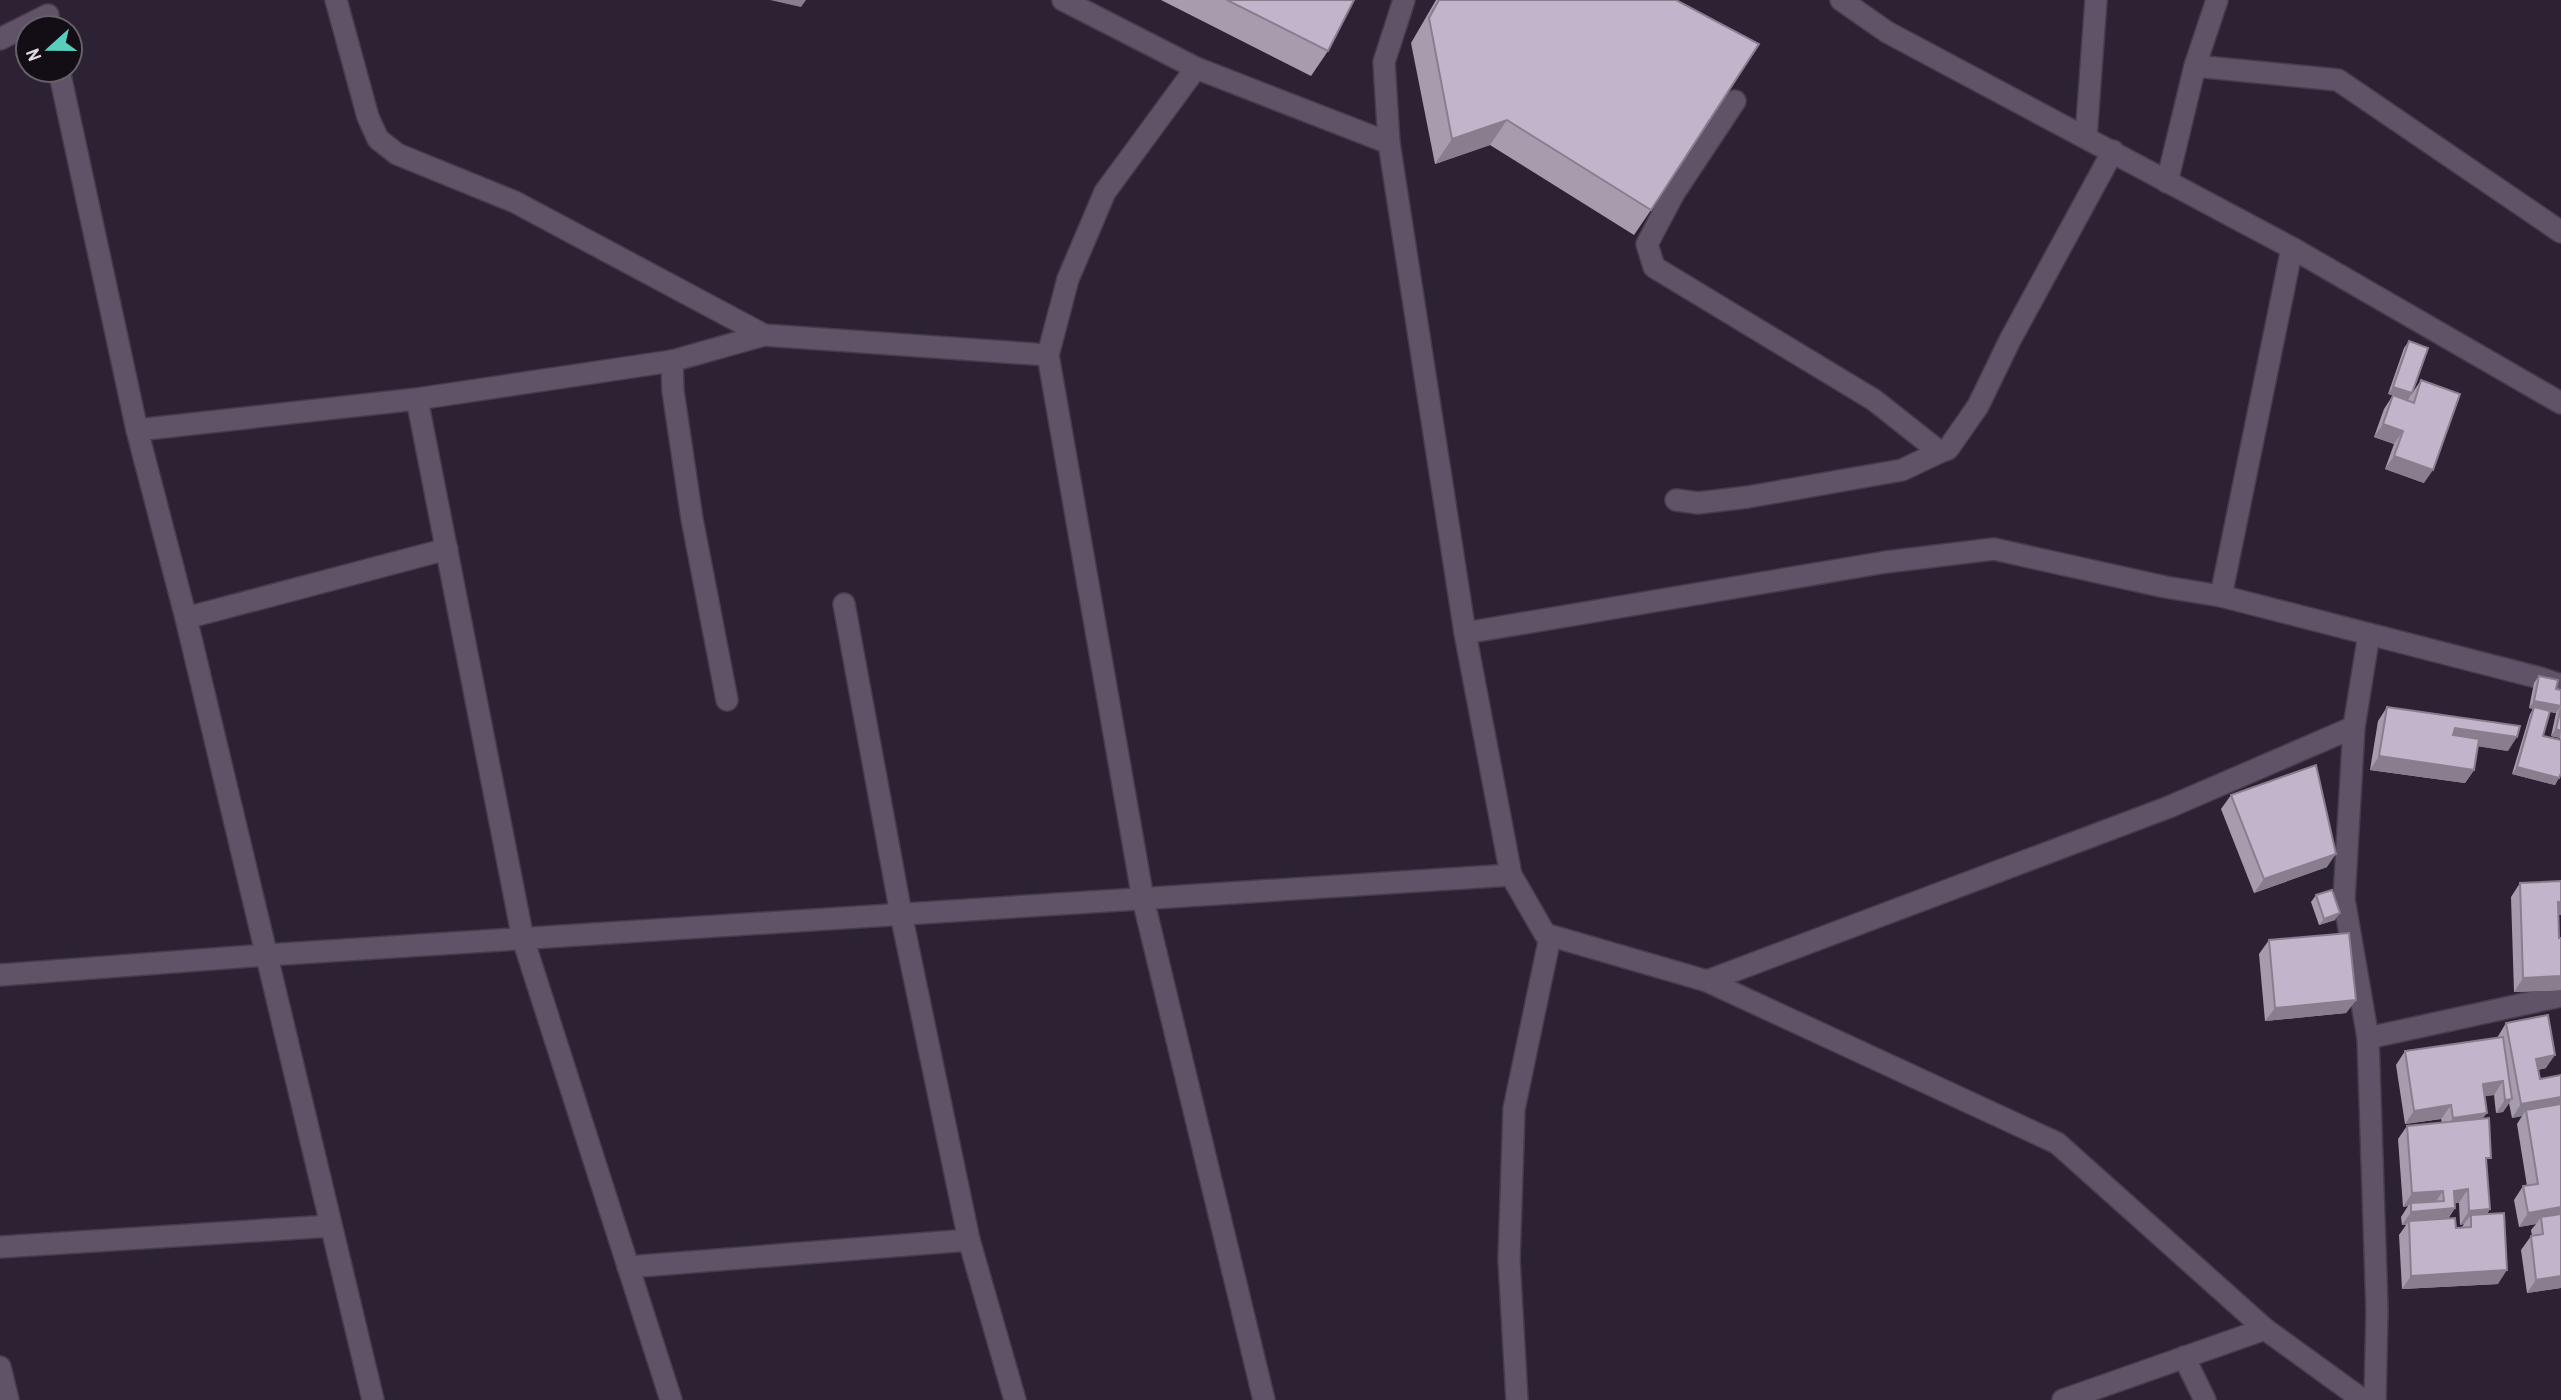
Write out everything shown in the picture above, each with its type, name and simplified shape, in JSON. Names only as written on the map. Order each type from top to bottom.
[{"type":"street","points":[[335,0],[368,117],[378,139],[397,154],[515,202],[764,335]]},
{"type":"street","points":[[1063,0],[1196,68],[1389,143]]},
{"type":"street","points":[[1404,0],[1384,62],[1389,143],[1465,633],[1511,875],[1545,933],[1550,937],[1707,981],[2057,1143],[2265,1329],[2363,1400]]},
{"type":"street","points":[[1841,0],[1887,32],[2292,248],[2561,403]]},
{"type":"street","points":[[2086,137],[2096,0]]},
{"type":"street","points":[[2167,182],[2195,66],[2217,0]]},
{"type":"street","points":[[2195,66],[2338,80],[2561,232]]},
{"type":"street","points":[[1196,68],[1105,192],[1068,279],[1048,355],[1143,899],[1264,1400]]},
{"type":"street","points":[[63,84],[137,430],[186,618],[373,1400]]},
{"type":"street","points":[[1735,101],[1674,193],[1647,244],[1654,267],[1874,400],[1942,451]]},
{"type":"street","points":[[1676,500],[1698,503],[1748,497],[1902,470],[1948,449],[1978,406],[2010,340],[2113,151]]},
{"type":"street","points":[[2221,596],[2292,248]]},
{"type":"street","points":[[137,430],[417,400],[672,360],[764,335],[1048,355]]},
{"type":"street","points":[[672,360],[673,391],[690,506],[727,699]]},
{"type":"street","points":[[417,400],[523,939],[671,1400]]},
{"type":"street","points":[[186,618],[447,549]]},
{"type":"street","points":[[1465,633],[1886,562],[1994,549],[2165,587],[2221,596],[2561,685]]},
{"type":"street","points":[[844,604],[901,914],[969,1240],[1015,1400]]},
{"type":"street","points":[[2369,634],[2354,727],[2344,899],[2368,1038],[2377,1310],[2375,1400]]},
{"type":"street","points":[[1707,981],[2169,807],[2354,727]]},
{"type":"street","points":[[0,975],[267,955],[1511,875]]},
{"type":"street","points":[[1517,1400],[1509,1260],[1514,1109],[1550,937]]},
{"type":"street","points":[[2368,1038],[2561,996]]},
{"type":"street","points":[[0,1247],[331,1226]]},
{"type":"street","points":[[628,1267],[969,1240]]},
{"type":"street","points":[[2063,1400],[2265,1329]]},
{"type":"street","points":[[2184,1357],[2205,1400]]},
{"type":"street","points":[[0,1367],[8,1400]]},
{"type":"building","points":[[1227,0],[1354,0],[1328,51]]},
{"type":"building","points":[[1439,0],[1676,0],[1759,44],[1651,210],[1507,120],[1452,139],[1429,18]]},
{"type":"building","points":[[2409,341],[2428,348],[2412,393],[2393,387]]},
{"type":"building","points":[[2421,380],[2460,394],[2433,470],[2394,456],[2403,431],[2383,424],[2393,395],[2414,403]]},
{"type":"building","points":[[2539,676],[2558,680],[2556,689],[2561,690],[2561,706],[2534,701]]},
{"type":"building","points":[[2387,707],[2520,726],[2517,737],[2455,728],[2453,735],[2479,739],[2474,770],[2379,756]]},
{"type":"building","points":[[2534,707],[2550,711],[2543,736],[2561,740],[2559,778],[2517,767]]},
{"type":"building","points":[[2561,708],[2561,731],[2556,729]]},
{"type":"building","points":[[2316,765],[2336,854],[2264,879],[2231,795]]},
{"type":"building","points":[[2561,881],[2561,902],[2558,902],[2561,976],[2523,978],[2520,883]]},
{"type":"building","points":[[2332,890],[2340,913],[2324,919],[2316,895]]},
{"type":"building","points":[[2349,933],[2356,1000],[2275,1008],[2269,940]]},
{"type":"building","points":[[2548,1015],[2555,1055],[2536,1059],[2540,1079],[2561,1075],[2561,1097],[2521,1104],[2506,1023]]},
{"type":"building","points":[[2503,1037],[2512,1099],[2505,1100],[2503,1081],[2483,1084],[2487,1113],[2453,1118],[2451,1105],[2414,1111],[2405,1051]]},
{"type":"building","points":[[2561,1104],[2561,1207],[2528,1213],[2523,1186],[2538,1184],[2526,1110]]},
{"type":"building","points":[[2489,1118],[2491,1158],[2486,1158],[2490,1209],[2469,1211],[2468,1189],[2454,1191],[2455,1208],[2411,1212],[2411,1203],[2444,1201],[2443,1191],[2412,1193],[2407,1126]]},
{"type":"building","points":[[2504,1213],[2507,1270],[2411,1276],[2409,1221],[2455,1218],[2456,1228],[2471,1227],[2471,1215]]},
{"type":"building","points":[[2561,1214],[2561,1276],[2536,1280],[2531,1236],[2543,1234],[2541,1217]]}]
